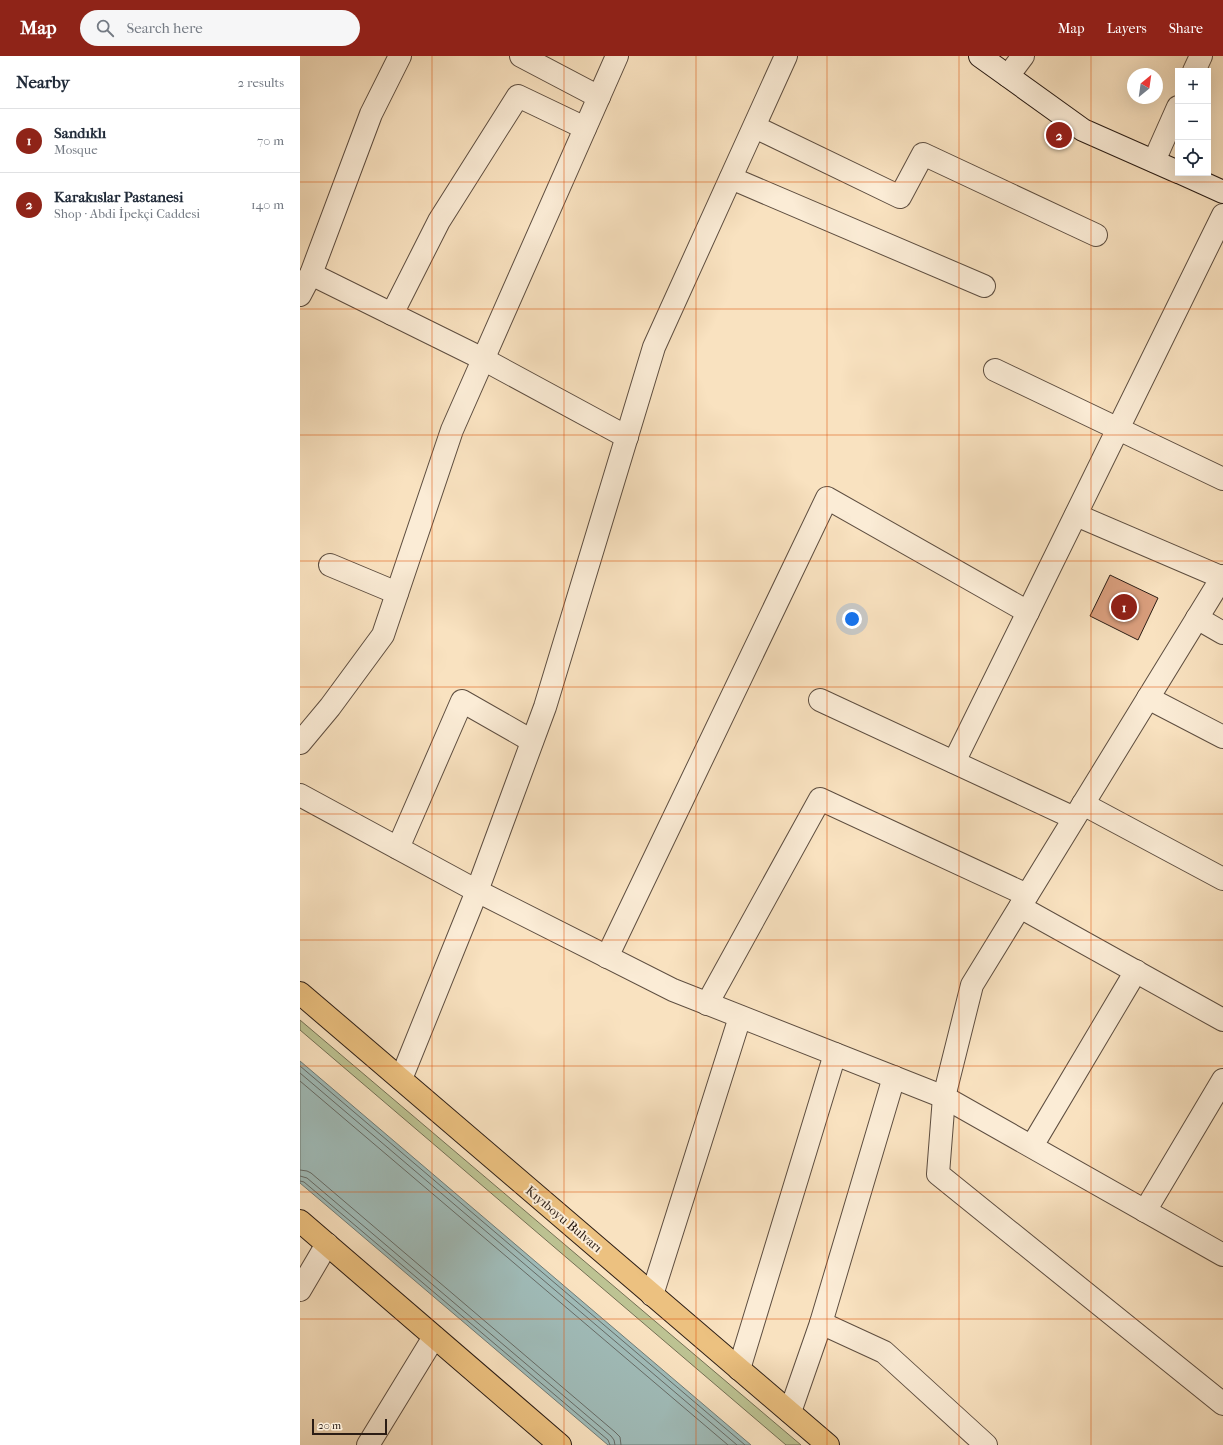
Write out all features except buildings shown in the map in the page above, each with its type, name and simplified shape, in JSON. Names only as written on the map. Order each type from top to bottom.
[{"type":"main road","name":"Kıyıboyu Bulvarı","points":[[300,993],[828,1445]]},
{"type":"main road","points":[[300,1221],[560,1445]]},
{"type":"street","points":[[300,295],[311,274],[372,114],[400,56]]},
{"type":"street","points":[[521,56],[599,97]]},
{"type":"street","points":[[300,743],[330,707],[383,635],[452,430],[617,56]]},
{"type":"street","points":[[401,1080],[477,891],[547,699],[654,347],[786,56]]},
{"type":"street","points":[[980,56],[1083,130],[1175,171]]},
{"type":"street","points":[[1008,76],[1023,56]]},
{"type":"street","points":[[1195,68],[1201,56]]},
{"type":"street","points":[[392,314],[439,221],[518,96],[585,128]]},
{"type":"street","points":[[1154,161],[1175,114]]},
{"type":"street","points":[[755,127],[900,197],[923,154],[1096,235]]},
{"type":"street","points":[[1188,176],[1223,192]]},
{"type":"street","points":[[731,178],[984,286]]},
{"type":"street","points":[[954,762],[1223,215]]},
{"type":"street","points":[[311,274],[483,359],[627,437]]},
{"type":"street","points":[[995,370],[1118,427],[1223,479]]},
{"type":"street","points":[[607,956],[827,498],[1028,612]]},
{"type":"street","points":[[1076,515],[1223,577],[972,985],[944,1097],[938,1174],[1223,1404]]},
{"type":"street","points":[[330,565],[397,593]]},
{"type":"street","points":[[1197,618],[1223,633]]},
{"type":"street","points":[[1148,698],[1223,737]]},
{"type":"street","points":[[820,700],[954,762],[1079,811],[1223,879]]},
{"type":"street","points":[[398,848],[462,701],[532,741]]},
{"type":"street","points":[[300,795],[477,891],[673,990],[944,1097],[1223,1256]]},
{"type":"street","points":[[707,1004],[820,799],[1023,901],[1136,971],[1223,1020]]},
{"type":"street","points":[[1032,1146],[1136,971]]},
{"type":"street","points":[[652,1295],[740,1017]]},
{"type":"street","points":[[739,1369],[835,1054]]},
{"type":"street","points":[[790,1412],[822,1323],[894,1077]]},
{"type":"street","points":[[1144,1211],[1223,1080]]},
{"type":"street","points":[[300,1290],[326,1244]]},
{"type":"street","points":[[822,1323],[884,1352],[986,1445]]},
{"type":"street","points":[[368,1445],[434,1337]]},
{"type":"green space","points":[[300,1020],[801,1445],[786,1445],[300,1030]]},
{"type":"water","points":[[300,1061],[751,1445],[608,1445],[300,1183]]},
{"type":"place","name":"Karakıslar Pastanesi","points":[[1059,135]]},
{"type":"place","name":"Sandıklı","points":[[1124,607]]}]
